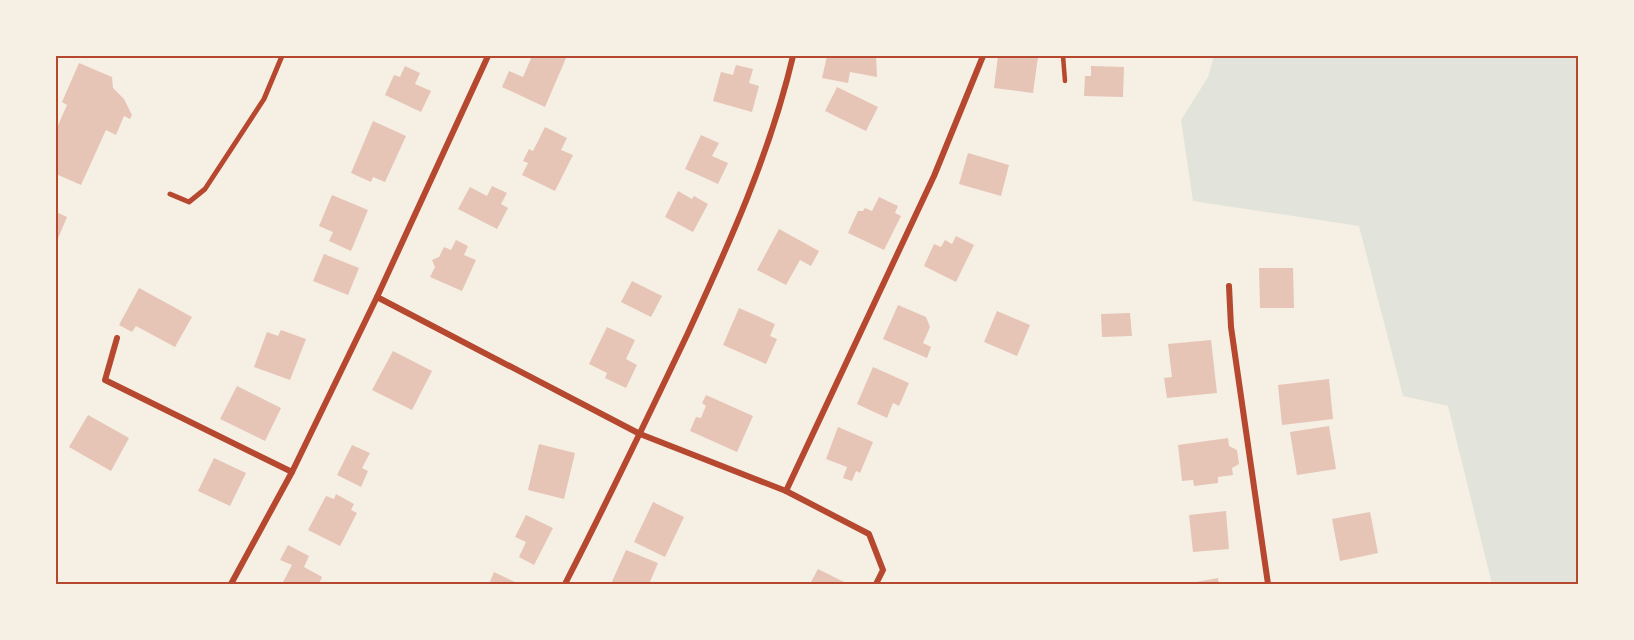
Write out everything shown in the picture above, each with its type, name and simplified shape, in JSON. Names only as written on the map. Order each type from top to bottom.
[{"type":"street","points":[[170,194],[189,202],[205,189],[264,99],[282,56]]},
{"type":"street","points":[[231,585],[292,472],[377,297],[488,56]]},
{"type":"street","points":[[565,585],[640,434],[729,244],[768,145],[793,56]]},
{"type":"street","points":[[786,491],[934,176],[984,56]]},
{"type":"street","points":[[1229,286],[1231,327],[1268,585]]},
{"type":"street","points":[[377,297],[640,434],[786,491],[869,534],[883,570],[876,585]]},
{"type":"street","points":[[117,339],[105,380],[292,472]]},
{"type":"lane","points":[[1063,56],[1065,81]]},
{"type":"shaded area","points":[[1214,56],[1578,56],[1578,584],[1492,584],[1448,406],[1403,396],[1359,226],[1193,201],[1181,120],[1208,77]]},
{"type":"building","points":[[532,56],[566,58],[545,107],[502,87],[509,71],[523,77]]},
{"type":"building","points":[[827,56],[876,56],[877,77],[850,72],[848,83],[822,78]]},
{"type":"building","points":[[998,56],[1038,57],[1033,93],[994,88]]},
{"type":"building","points":[[79,63],[112,77],[113,88],[124,99],[132,115],[130,119],[124,116],[116,135],[106,130],[81,185],[56,174],[56,130],[67,105],[62,102]]},
{"type":"building","points":[[736,65],[753,69],[749,83],[759,86],[752,112],[713,101],[721,72],[733,75]]},
{"type":"building","points":[[405,66],[420,73],[415,84],[431,91],[421,112],[385,95],[394,75],[400,77]]},
{"type":"building","points":[[1091,66],[1124,67],[1123,97],[1084,96],[1085,76],[1091,76]]},
{"type":"building","points":[[837,87],[878,107],[866,131],[825,111]]},
{"type":"building","points":[[373,121],[406,136],[385,182],[373,177],[371,182],[351,173]]},
{"type":"building","points":[[545,127],[567,138],[561,150],[573,155],[555,191],[522,175],[528,163],[523,161],[529,149],[533,151]]},
{"type":"building","points":[[701,135],[719,143],[712,156],[728,163],[718,184],[685,169]]},
{"type":"building","points":[[968,153],[1009,165],[1001,196],[959,184]]},
{"type":"building","points":[[492,186],[507,193],[501,204],[508,208],[497,229],[458,209],[470,187],[487,196]]},
{"type":"building","points":[[678,191],[708,204],[693,232],[665,217]]},
{"type":"building","points":[[332,195],[368,210],[351,251],[329,241],[333,232],[319,226]]},
{"type":"building","points":[[879,197],[898,206],[895,213],[901,216],[884,250],[848,233],[858,211],[863,211],[865,208],[872,211]]},
{"type":"building","points":[[56,212],[67,217],[56,243]]},
{"type":"building","points":[[779,229],[819,251],[811,266],[800,260],[786,285],[757,270]]},
{"type":"building","points":[[956,236],[974,245],[956,282],[924,266],[934,244],[941,247],[945,240],[952,244]]},
{"type":"building","points":[[456,240],[468,246],[464,255],[476,260],[462,291],[430,277],[435,267],[432,260],[439,257],[444,247],[451,250]]},
{"type":"building","points":[[324,254],[359,268],[348,295],[313,281]]},
{"type":"building","points":[[1259,268],[1293,268],[1294,308],[1260,308]]},
{"type":"building","points":[[632,281],[662,296],[651,317],[621,302]]},
{"type":"building","points":[[139,288],[192,317],[175,347],[136,326],[132,332],[119,325]]},
{"type":"building","points":[[898,305],[926,317],[930,327],[923,343],[931,347],[927,358],[883,339]]},
{"type":"building","points":[[739,308],[775,324],[770,336],[777,339],[766,364],[723,345]]},
{"type":"building","points":[[997,311],[1030,325],[1017,356],[984,342]]},
{"type":"building","points":[[1130,313],[1132,336],[1102,337],[1101,314]]},
{"type":"building","points":[[607,327],[635,340],[626,359],[637,365],[626,388],[605,378],[607,373],[589,364]]},
{"type":"building","points":[[281,330],[306,339],[290,380],[254,367],[267,332],[278,336]]},
{"type":"building","points":[[1211,340],[1217,393],[1167,398],[1164,378],[1172,377],[1168,344]]},
{"type":"building","points":[[393,351],[432,371],[412,410],[372,390]]},
{"type":"building","points":[[873,367],[909,383],[899,406],[893,403],[887,418],[857,404]]},
{"type":"building","points":[[1329,379],[1333,419],[1282,425],[1278,385]]},
{"type":"building","points":[[237,386],[281,408],[265,441],[220,419]]},
{"type":"building","points":[[706,395],[753,416],[737,452],[690,431],[696,417],[701,418],[706,406],[702,403]]},
{"type":"building","points":[[88,415],[129,438],[111,471],[69,447]]},
{"type":"building","points":[[1329,426],[1336,469],[1297,475],[1290,432]]},
{"type":"building","points":[[838,427],[873,442],[860,473],[856,471],[852,481],[843,478],[847,467],[826,459]]},
{"type":"building","points":[[1228,438],[1229,446],[1237,450],[1239,464],[1232,468],[1233,475],[1218,477],[1218,483],[1194,486],[1193,480],[1182,481],[1178,445]]},
{"type":"building","points":[[539,444],[575,453],[564,499],[528,490]]},
{"type":"building","points":[[352,445],[370,453],[362,468],[368,471],[361,487],[337,475]]},
{"type":"building","points":[[214,458],[246,473],[230,506],[198,491]]},
{"type":"building","points":[[336,494],[354,504],[351,510],[357,513],[340,546],[308,530],[326,496],[334,499]]},
{"type":"building","points":[[653,502],[684,517],[665,557],[634,542]]},
{"type":"building","points":[[1226,511],[1229,549],[1193,552],[1189,515]]},
{"type":"building","points":[[1370,512],[1378,553],[1340,561],[1332,519]]},
{"type":"building","points":[[526,515],[553,528],[534,565],[519,557],[526,542],[515,537]]},
{"type":"building","points":[[288,545],[309,556],[304,567],[322,577],[319,584],[282,584],[292,565],[280,560]]},
{"type":"building","points":[[626,550],[658,563],[649,584],[611,584]]},
{"type":"building","points":[[818,569],[848,584],[810,584]]},
{"type":"building","points":[[494,572],[519,584],[489,584]]},
{"type":"building","points":[[1218,578],[1219,584],[1191,584],[1191,583]]}]
